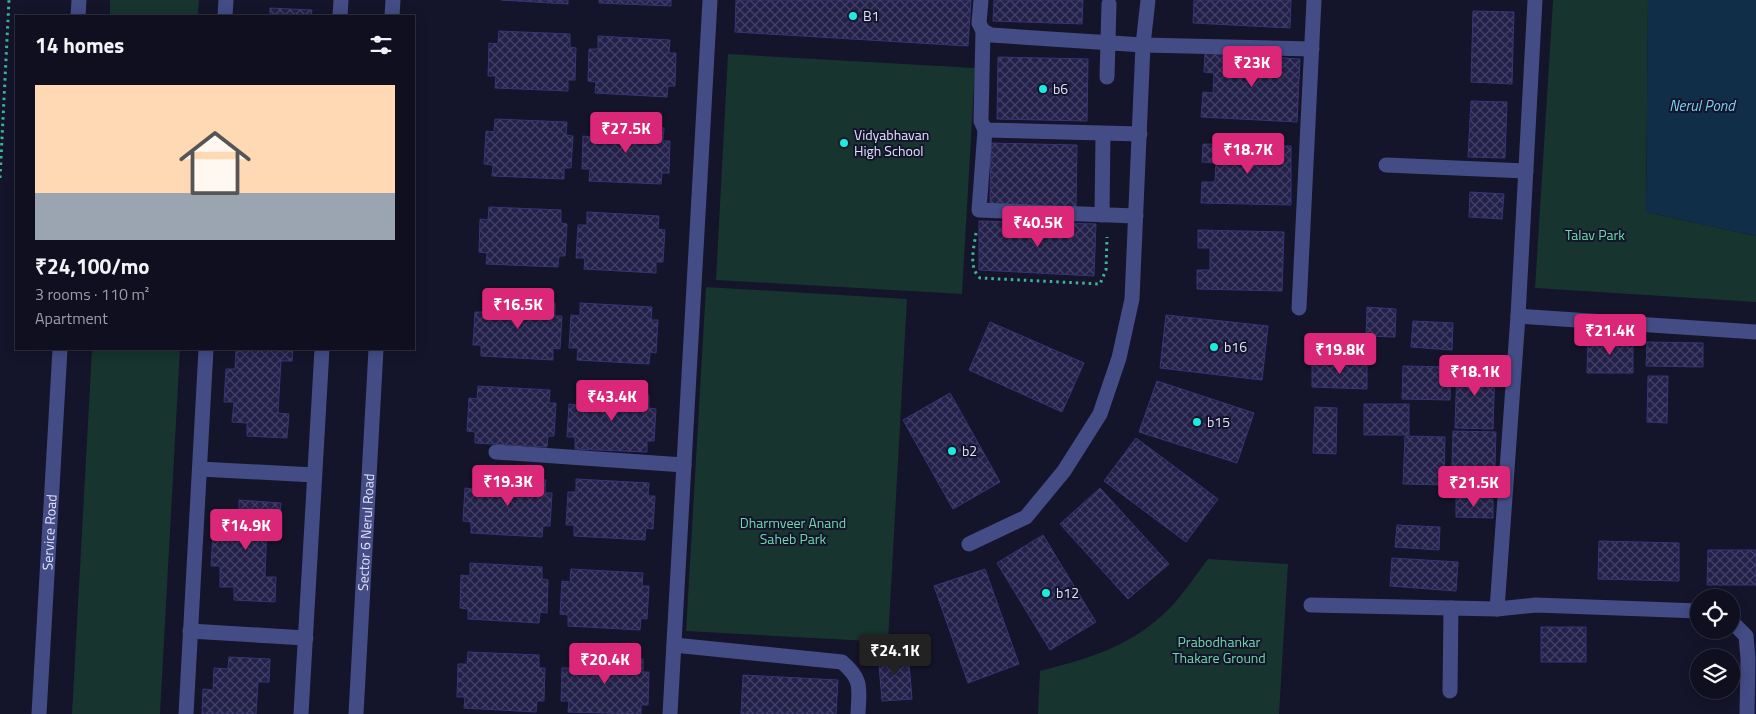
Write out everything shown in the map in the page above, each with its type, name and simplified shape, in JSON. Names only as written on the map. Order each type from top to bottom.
[{"type":"street","points":[[78,15],[79,0]]},
{"type":"street","points":[[225,15],[226,0]]},
{"type":"street","points":[[340,15],[341,0]]},
{"type":"street","points":[[392,15],[393,0]]},
{"type":"street","points":[[670,714],[710,0]]},
{"type":"street","points":[[981,0],[979,23],[983,32],[981,122],[985,130],[979,210],[1136,216]]},
{"type":"street","points":[[969,544],[1026,517],[1064,471],[1100,414],[1119,358],[1132,299],[1143,45],[1148,0]]},
{"type":"street","points":[[1299,308],[1314,0]]},
{"type":"street","points":[[1497,609],[1518,316],[1535,0]]},
{"type":"street","points":[[1107,77],[1109,4]]},
{"type":"street","points":[[983,32],[991,35],[1143,45],[1312,49]]},
{"type":"street","points":[[985,130],[1140,134]]},
{"type":"street","points":[[1102,215],[1103,134]]},
{"type":"street","points":[[1386,164],[1526,171]]},
{"type":"street","points":[[1518,316],[1756,332]]},
{"type":"street","name":"Service Road","points":[[39,714],[60,350]]},
{"type":"street","points":[[186,714],[206,350]]},
{"type":"street","points":[[301,714],[322,350]]},
{"type":"street","name":"Sector 6 Nerul Road","points":[[356,714],[376,350]]},
{"type":"street","points":[[496,452],[684,465]]},
{"type":"street","points":[[200,469],[314,475]]},
{"type":"street","points":[[1311,605],[1497,609],[1536,605],[1690,611]]},
{"type":"street","points":[[1450,691],[1451,608]]},
{"type":"street","points":[[1740,630],[1746,636],[1748,659],[1747,714]]},
{"type":"street","points":[[190,631],[306,638]]},
{"type":"street","points":[[674,645],[842,662],[856,674],[859,691],[858,714]]},
{"type":"path","points":[[0,178],[9,0]]},
{"type":"path","points":[[979,210],[972,261],[974,273],[980,278],[1100,284],[1104,278],[1107,234],[1102,215]]},
{"type":"green space","points":[[110,0],[199,0],[198,15],[110,15]]},
{"type":"green space","name":"Talav Park","points":[[1553,0],[1648,0],[1646,212],[1756,236],[1756,302],[1535,288]]},
{"type":"green space","name":"Vidyabhavan High School","points":[[728,54],[975,68],[962,294],[716,280]]},
{"type":"green space","name":"Dharmveer Anand Saheb Park","points":[[706,287],[907,299],[888,642],[686,631]]},
{"type":"green space","points":[[92,350],[180,350],[160,714],[72,714]]},
{"type":"green space","name":"Prabodhankar Thakare Ground","points":[[1208,559],[1288,564],[1279,714],[1038,714],[1040,671],[1110,649],[1141,632],[1170,608]]},
{"type":"water","name":"Nerul Pond","points":[[1648,0],[1756,0],[1756,236],[1646,212]]},
{"type":"building","points":[[501,0],[568,0],[568,4]]},
{"type":"building","points":[[599,0],[671,0],[671,6],[599,3]]},
{"type":"building","name":"B1","points":[[736,0],[971,0],[968,46],[735,32]]},
{"type":"building","points":[[994,0],[1083,0],[1082,24],[993,21]]},
{"type":"building","points":[[1194,0],[1291,0],[1290,28],[1193,23]]},
{"type":"building","points":[[270,8],[312,10],[311,15],[270,15]]},
{"type":"building","points":[[1473,11],[1514,12],[1512,84],[1471,82]]},
{"type":"building","points":[[499,31],[570,34],[570,47],[576,48],[575,80],[568,80],[568,91],[495,88],[496,76],[488,76],[489,43],[498,44]]},
{"type":"building","points":[[598,36],[670,40],[669,53],[676,53],[675,86],[668,86],[667,97],[595,93],[596,82],[588,81],[589,49],[598,49]]},
{"type":"building","points":[[1205,53],[1300,59],[1297,122],[1201,117],[1203,92],[1213,93],[1214,73],[1204,72]]},
{"type":"building","name":"b6","points":[[998,57],[1088,59],[1087,121],[997,119]]},
{"type":"building","points":[[1471,101],[1507,102],[1505,158],[1468,157]]},
{"type":"building","points":[[495,119],[567,122],[566,135],[573,136],[571,168],[564,168],[564,179],[492,176],[493,165],[484,164],[486,131],[494,132]]},
{"type":"building","points":[[592,124],[664,128],[663,141],[670,141],[669,173],[662,173],[661,184],[589,181],[590,169],[582,169],[583,136],[591,137]]},
{"type":"building","points":[[991,143],[1077,145],[1076,207],[990,205]]},
{"type":"building","points":[[1203,144],[1291,146],[1291,205],[1201,203],[1202,182],[1215,182],[1216,163],[1202,162]]},
{"type":"building","points":[[1470,192],[1504,194],[1502,219],[1469,217]]},
{"type":"building","points":[[489,207],[561,210],[561,223],[567,224],[565,256],[559,256],[558,267],[486,264],[487,253],[479,252],[480,219],[488,220]]},
{"type":"building","points":[[587,212],[659,216],[658,229],[665,230],[663,262],[656,262],[656,273],[584,269],[585,258],[576,258],[578,225],[587,225]]},
{"type":"building","points":[[979,221],[1096,224],[1094,276],[979,270]]},
{"type":"building","points":[[1198,230],[1284,232],[1282,291],[1197,289],[1197,270],[1210,270],[1210,248],[1198,248]]},
{"type":"building","points":[[483,300],[555,303],[555,316],[562,316],[560,349],[553,348],[553,360],[481,356],[481,345],[473,345],[475,312],[483,312]]},
{"type":"building","points":[[580,303],[652,307],[651,320],[658,320],[656,353],[650,352],[649,364],[577,360],[578,348],[569,348],[571,315],[580,316]]},
{"type":"building","points":[[1367,307],[1396,309],[1395,337],[1366,336]]},
{"type":"building","name":"b16","points":[[1166,315],[1268,326],[1262,380],[1160,368]]},
{"type":"building","points":[[1413,321],[1453,323],[1452,350],[1411,347]]},
{"type":"building","points":[[990,322],[1084,363],[1062,412],[969,370]]},
{"type":"building","points":[[1588,338],[1633,339],[1633,373],[1587,373]]},
{"type":"building","points":[[1647,342],[1703,343],[1703,367],[1646,366]]},
{"type":"building","points":[[236,350],[293,350],[292,361],[281,361],[278,413],[289,414],[287,438],[247,436],[247,423],[232,422],[234,402],[224,402],[226,369],[235,369]]},
{"type":"building","points":[[1312,362],[1367,363],[1367,389],[1312,387]]},
{"type":"building","points":[[1457,365],[1495,366],[1493,429],[1455,428]]},
{"type":"building","points":[[1403,366],[1451,367],[1450,400],[1402,399]]},
{"type":"building","points":[[1648,376],[1668,376],[1667,423],[1647,422]]},
{"type":"building","name":"b15","points":[[1157,381],[1254,413],[1237,463],[1139,432]]},
{"type":"building","points":[[478,386],[550,390],[549,403],[556,403],[554,436],[548,436],[547,447],[475,443],[475,432],[467,431],[469,398],[477,399]]},
{"type":"building","points":[[578,392],[649,395],[649,408],[656,409],[654,441],[647,441],[647,452],[575,449],[575,437],[567,437],[569,404],[577,405]]},
{"type":"building","name":"b2","points":[[950,393],[1000,482],[953,509],[903,420]]},
{"type":"building","points":[[1364,404],[1409,404],[1409,435],[1364,435]]},
{"type":"building","points":[[1315,407],[1337,408],[1336,454],[1313,453]]},
{"type":"building","points":[[1453,431],[1496,432],[1494,497],[1451,496]]},
{"type":"building","points":[[1405,436],[1445,437],[1444,485],[1403,484]]},
{"type":"building","points":[[1136,438],[1218,499],[1186,542],[1104,481]]},
{"type":"building","points":[[474,476],[546,480],[545,493],[552,493],[550,526],[543,526],[542,537],[471,533],[471,522],[463,521],[465,488],[473,489]]},
{"type":"building","points":[[576,479],[649,483],[648,496],[655,496],[653,529],[646,528],[645,540],[574,536],[574,525],[566,525],[568,492],[576,492]]},
{"type":"building","points":[[1100,488],[1169,564],[1128,599],[1060,524]]},
{"type":"building","points":[[1456,498],[1493,499],[1493,518],[1456,517]]},
{"type":"building","points":[[239,500],[281,503],[279,526],[267,525],[265,577],[276,577],[275,602],[234,600],[234,587],[220,587],[220,566],[211,566],[213,532],[222,533],[224,511],[239,512]]},
{"type":"building","points":[[1397,525],[1440,527],[1439,550],[1395,547]]},
{"type":"building","name":"b12","points":[[1043,535],[1096,622],[1050,650],[997,563]]},
{"type":"building","points":[[1599,541],[1679,543],[1679,581],[1598,579]]},
{"type":"building","points":[[1708,550],[1756,550],[1756,585],[1707,585]]},
{"type":"building","points":[[1392,558],[1458,562],[1456,591],[1390,586]]},
{"type":"building","points":[[470,563],[542,567],[542,579],[548,580],[547,613],[540,612],[539,623],[468,619],[468,609],[460,608],[461,575],[470,576]]},
{"type":"building","points":[[571,569],[643,573],[642,586],[649,586],[647,619],[641,618],[640,630],[568,626],[568,615],[560,614],[562,581],[570,582]]},
{"type":"building","points":[[985,569],[1019,664],[968,683],[934,586]]},
{"type":"building","points":[[1541,627],[1586,627],[1586,662],[1541,662]]},
{"type":"building","points":[[908,650],[912,699],[882,701],[878,653]]},
{"type":"building","points":[[468,652],[539,655],[539,668],[545,668],[544,701],[537,701],[536,712],[464,708],[465,697],[457,697],[458,664],[467,664]]},
{"type":"building","points":[[572,655],[643,659],[643,672],[649,672],[648,705],[641,705],[641,714],[568,712],[569,701],[561,701],[562,668],[571,668]]},
{"type":"building","points":[[229,657],[270,659],[269,682],[258,682],[256,714],[202,714],[203,689],[213,690],[214,668],[228,669]]},
{"type":"building","points":[[743,675],[838,680],[836,714],[741,714]]},
{"type":"place","name":"B1","points":[[853,16]]},
{"type":"place","name":"b6","points":[[1043,89]]},
{"type":"place","name":"Vidyabhavan High School","points":[[844,143]]},
{"type":"place","name":"b16","points":[[1214,347]]},
{"type":"place","name":"b15","points":[[1197,422]]},
{"type":"place","name":"b2","points":[[952,451]]},
{"type":"place","name":"b12","points":[[1046,593]]}]
